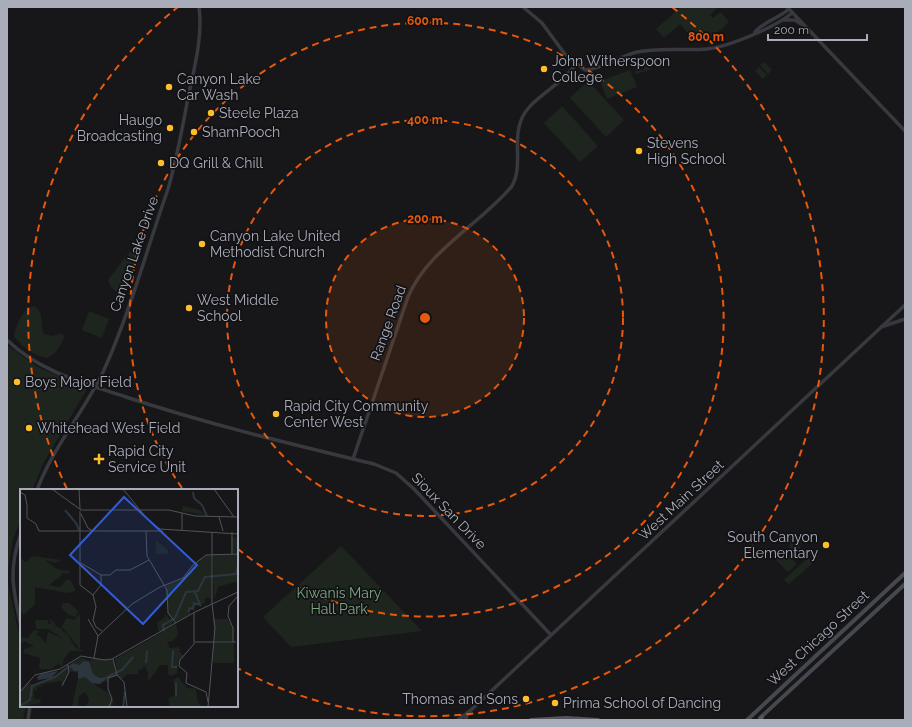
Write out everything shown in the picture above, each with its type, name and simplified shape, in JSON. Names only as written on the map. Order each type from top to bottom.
[{"type":"main road","name":"West Chicago Street","points":[[747,720],[905,573]]},
{"type":"main road","name":"West Chicago Street","points":[[760,719],[905,584]]},
{"type":"main road","points":[[532,720],[566,718],[598,720]]},
{"type":"street","name":"Canyon Lake Drive","points":[[37,489],[54,454],[95,386],[115,342],[174,168],[195,64],[199,35],[199,7]]},
{"type":"street","points":[[523,7],[542,23],[560,49],[576,64],[587,70],[636,52],[669,48],[713,48],[731,43],[783,20],[792,12]]},
{"type":"street","points":[[755,32],[758,28],[780,17],[788,8],[905,131]]},
{"type":"street","points":[[783,20],[795,20],[811,32]]},
{"type":"street","name":"Range Road","points":[[354,459],[408,297],[416,280],[429,264],[512,186],[518,170],[517,137],[523,117],[526,112],[576,64]]},
{"type":"street","name":"West Main Street","points":[[458,720],[471,710],[905,306]]},
{"type":"street","points":[[880,328],[905,319]]},
{"type":"street","name":"Sioux San Drive","points":[[7,340],[26,356],[46,368],[189,418],[386,468],[404,479],[551,635]]},
{"type":"street","points":[[20,536],[14,554],[12,576],[13,591],[20,622]]},
{"type":"street","points":[[28,720],[30,707]]},
{"type":"street","name":"West Main Street","points":[[466,720],[471,710]]},
{"type":"green space","points":[[681,7],[715,7],[717,8],[710,15],[713,18],[721,12],[729,22],[708,41],[700,31],[692,38],[680,24],[664,38],[656,29]]},
{"type":"green space","points":[[764,62],[772,70],[768,74],[760,65]]},
{"type":"green space","points":[[645,64],[651,69],[635,74],[636,66],[643,71]]},
{"type":"green space","points":[[759,67],[767,75],[763,79],[755,71]]},
{"type":"green space","points":[[630,70],[637,87],[607,99],[600,81]]},
{"type":"green space","points":[[588,81],[624,120],[606,137],[570,98]]},
{"type":"green space","points":[[562,106],[598,146],[580,162],[544,123]]},
{"type":"green space","points":[[133,249],[137,253],[126,289],[117,292],[111,287],[108,280]]},
{"type":"green space","points":[[34,306],[40,312],[44,334],[53,336],[61,333],[65,337],[56,352],[47,358],[38,356],[20,344],[14,336],[18,323],[23,314]]},
{"type":"green space","points":[[89,311],[109,319],[102,338],[82,330]]},
{"type":"green space","points":[[7,345],[36,366],[87,389],[44,462],[32,489],[20,489],[20,522],[13,539],[7,578]]},
{"type":"green space","points":[[794,535],[800,536],[801,542],[799,550],[794,553],[790,551],[790,538]]},
{"type":"green space","name":"Kiwanis Mary Hall Park","points":[[341,546],[422,631],[291,647],[263,617]]},
{"type":"green space","points":[[783,549],[797,564],[788,572],[774,558]]},
{"type":"green space","points":[[808,558],[813,563],[789,584],[784,580]]},
{"type":"green space","points":[[7,578],[20,639],[20,707],[26,707],[23,720],[7,720]]},
{"type":"place","name":"John Witherspoon College","points":[[544,69]]},
{"type":"place","name":"Canyon Lake Car Wash","points":[[169,87]]},
{"type":"place","name":"Steele Plaza","points":[[211,113]]},
{"type":"place","name":"Haugo Broadcasting","points":[[170,128]]},
{"type":"place","name":"ShamPooch","points":[[194,132]]},
{"type":"place","name":"Stevens High School","points":[[639,151]]},
{"type":"place","name":"DQ Grill & Chill","points":[[161,163]]},
{"type":"place","name":"Canyon Lake United Methodist Church","points":[[202,244]]},
{"type":"place","name":"West Middle School","points":[[189,308]]},
{"type":"place","name":"Boys Major Field","points":[[17,382]]},
{"type":"place","name":"Rapid City Community Center West","points":[[276,414]]},
{"type":"place","name":"Whitehead West Field","points":[[29,428]]},
{"type":"place","name":"Rapid City Service Unit","points":[[99,459]]},
{"type":"place","name":"South Canyon Elementary","points":[[826,545]]},
{"type":"place","name":"Thomas and Sons","points":[[526,699]]},
{"type":"place","name":"Prima School of Dancing","points":[[555,703]]}]
